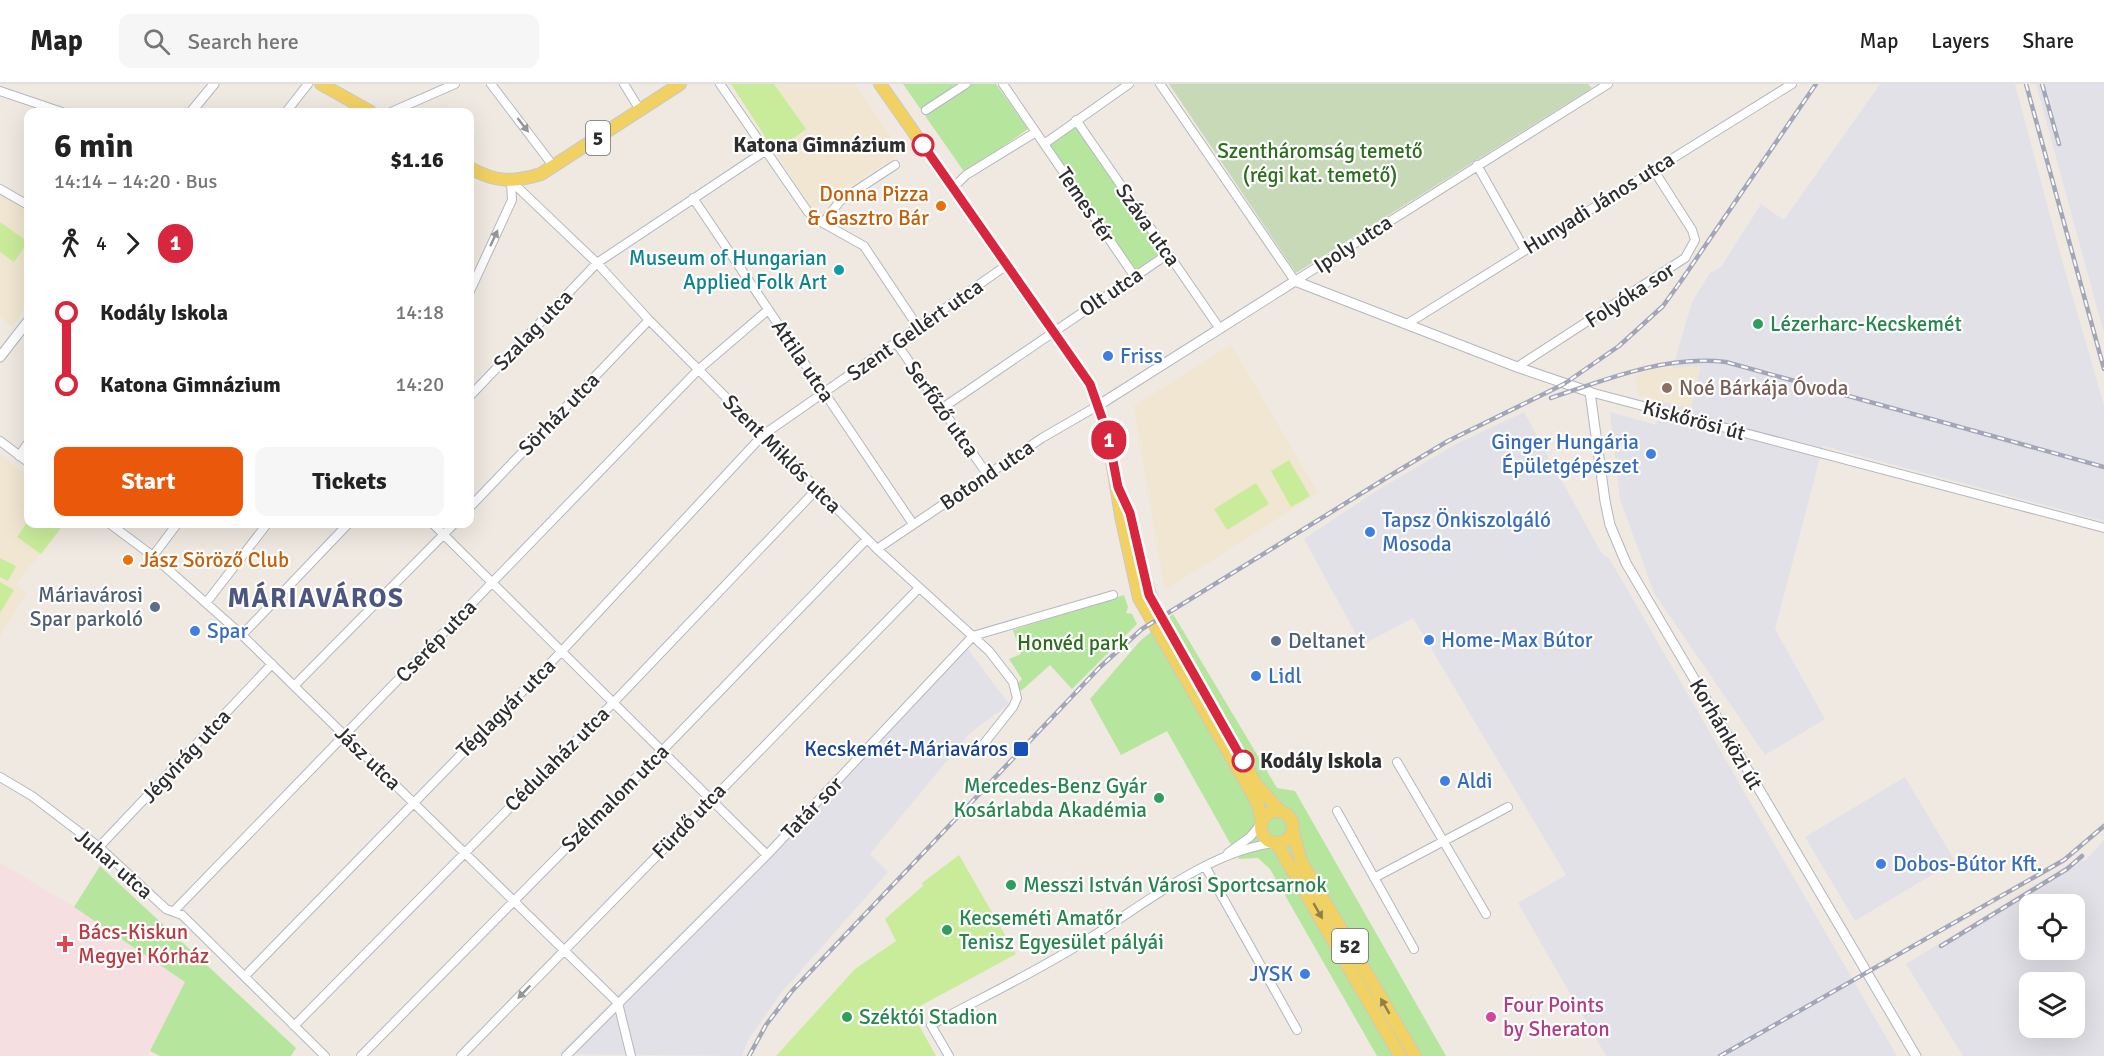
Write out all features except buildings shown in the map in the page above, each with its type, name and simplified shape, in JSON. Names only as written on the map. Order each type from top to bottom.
[{"type":"main road","points":[[321,84],[364,108]]},
{"type":"main road","name":"5","points":[[474,170],[488,178],[511,181],[541,174],[680,84]]},
{"type":"main road","name":"52","points":[[880,84],[1090,384],[1108,435],[1121,516],[1150,622],[1255,799],[1263,835],[1284,853],[1400,1056]]},
{"type":"main road","name":"52","points":[[1141,588],[1256,784],[1280,811],[1291,817],[1301,861],[1415,1056]]},
{"type":"main road","points":[[1261,823],[1269,813],[1280,811]]},
{"type":"main road","points":[[1275,843],[1287,840],[1293,832]]},
{"type":"street","points":[[194,108],[214,84]]},
{"type":"street","points":[[289,108],[308,84]]},
{"type":"street","points":[[400,108],[454,84]]},
{"type":"street","points":[[491,84],[554,166]]},
{"type":"street","points":[[624,84],[640,110]]},
{"type":"street","name":"Serfőző utca","points":[[720,84],[808,212],[823,224],[864,246],[918,327]]},
{"type":"street","points":[[926,110],[966,84]]},
{"type":"street","name":"Temes tér","points":[[1003,84],[1135,277]]},
{"type":"street","points":[[1044,144],[1129,84]]},
{"type":"street","points":[[1160,84],[1295,281]]},
{"type":"street","name":"Ipoly utca","points":[[1099,405],[1608,84]]},
{"type":"street","name":"Hunyadi János utca","points":[[1407,324],[1792,84]]},
{"type":"street","points":[[0,91],[50,108]]},
{"type":"street","name":"Száva utca","points":[[1076,120],[1220,329]]},
{"type":"street","points":[[954,187],[966,176],[1036,132]]},
{"type":"street","name":"Szalag utca","points":[[474,392],[597,263],[765,151]]},
{"type":"street","points":[[823,224],[832,207],[895,165]]},
{"type":"street","points":[[1477,165],[1525,250]]},
{"type":"street","name":"Folyóka sor","points":[[1517,367],[1685,258],[1695,240],[1692,230],[1653,169]]},
{"type":"street","points":[[474,282],[512,200],[511,181]]},
{"type":"street","name":"Szent Miklós utca","points":[[511,181],[597,263],[649,321],[867,539],[989,651],[1013,682],[1017,693],[1013,707],[982,746]]},
{"type":"street","points":[[0,189],[24,203]]},
{"type":"street","name":"Attila utca","points":[[693,198],[913,524]]},
{"type":"street","name":"Olt utca","points":[[941,409],[1168,254]]},
{"type":"street","name":"Szent Gellért utca","points":[[763,435],[897,344],[1007,265]]},
{"type":"street","name":"Kiskőrösi út","points":[[1295,281],[1517,367],[1590,392],[2104,528]]},
{"type":"street","name":"Cserép utca","points":[[174,911],[698,370],[768,310]]},
{"type":"street","name":"Sörház utca","points":[[474,503],[649,321]]},
{"type":"street","points":[[0,357],[24,326]]},
{"type":"street","name":"Serfőző utca","points":[[897,344],[987,474]]},
{"type":"street","name":"Korhánközi út","points":[[1590,392],[1610,525],[1626,563],[1916,1056]]},
{"type":"street","name":"Botond utca","points":[[878,549],[987,474],[1099,405]]},
{"type":"street","name":"Téglagyár utca","points":[[245,976],[561,652],[763,435]]},
{"type":"street","points":[[0,441],[24,459]]},
{"type":"street","points":[[19,456],[24,449]]},
{"type":"street","name":"Cédulaház utca","points":[[294,1026],[612,704],[817,489]]},
{"type":"street","name":"Jász utca","points":[[115,528],[153,556],[242,635],[618,1003]]},
{"type":"street","points":[[153,556],[174,528]]},
{"type":"street","points":[[206,603],[264,528]]},
{"type":"street","points":[[242,635],[344,528]]},
{"type":"street","points":[[437,528],[766,855]]},
{"type":"street","points":[[294,686],[450,528]]},
{"type":"street","name":"Szélmalom utca","points":[[361,1056],[662,752],[867,539]]},
{"type":"street","name":"Fürdő utca","points":[[461,1056],[919,588]]},
{"type":"street","points":[[973,636],[1113,595]]},
{"type":"street","name":"Tatár sor","points":[[566,1056],[766,855],[973,636]]},
{"type":"street","name":"Jégvirág utca","points":[[99,848],[272,664]]},
{"type":"street","points":[[1397,762],[1486,914]]},
{"type":"street","name":"Juhar utca","points":[[0,777],[32,796],[99,848],[166,909],[182,915],[325,1056]]},
{"type":"street","points":[[1374,878],[1508,807]]},
{"type":"street","points":[[1337,811],[1414,949]]},
{"type":"street","points":[[1220,859],[1250,837],[1261,823]]},
{"type":"street","points":[[949,1056],[931,1025],[1078,946],[1205,866],[1248,848],[1275,843]]},
{"type":"street","points":[[1205,866],[1297,1030]]},
{"type":"street","points":[[618,1003],[631,1056]]},
{"type":"shaded area","points":[[731,84],[855,84],[902,153],[812,209]]},
{"type":"shaded area","points":[[1880,84],[2015,84],[2063,264],[2104,405],[2104,521],[1823,446],[1775,629],[1825,719],[1765,755],[1654,593],[1620,499],[1610,412],[1656,425],[1692,302],[1710,273],[1721,267],[1761,204],[1784,220]]},
{"type":"shaded area","points":[[2036,84],[2104,84],[2104,333]]},
{"type":"shaded area","points":[[0,195],[24,209],[24,310],[12,326],[0,317]]},
{"type":"shaded area","points":[[1231,345],[1318,493],[1165,590],[1134,406]]},
{"type":"shaded area","name":"Noé Bárkája Óvoda","points":[[1701,366],[1691,409],[1640,396],[1635,380],[1641,370]]},
{"type":"shaded area","points":[[1524,412],[1602,554],[1609,558],[1897,1056],[1606,1056],[1518,903],[1566,875],[1413,618],[1362,645],[1304,539],[1376,491],[1456,444]]},
{"type":"shaded area","points":[[0,455],[24,473],[24,528],[61,528],[16,584],[26,593],[0,636]]},
{"type":"shaded area","points":[[967,648],[1009,704],[970,733],[870,854],[888,872],[781,993],[748,1040],[742,1056],[559,1054]]},
{"type":"shaded area","points":[[1905,777],[1955,861],[1855,921],[1805,837]]},
{"type":"shaded area","points":[[2104,840],[2104,1056],[1963,1056],[1906,964],[2019,895],[2019,960],[2085,960],[2085,894],[2021,894],[2068,865],[2086,860]]},
{"type":"shaded area","name":"Bács-Kiskun Megyei Kórház","points":[[0,863],[74,907],[185,982],[148,1056],[0,1056]]},
{"type":"green space","points":[[731,84],[774,84],[806,129],[775,152]]},
{"type":"green space","points":[[903,84],[996,84],[1028,129],[965,173]]},
{"type":"green space","name":"Szentháromság temető (régi kat. temető)","points":[[1169,84],[1588,84],[1592,88],[1296,273]]},
{"type":"green space","points":[[1075,126],[1163,252],[1136,270],[1049,144]]},
{"type":"green space","points":[[0,222],[24,239],[24,248],[14,262],[0,252]]},
{"type":"green space","points":[[1289,460],[1310,496],[1291,507],[1271,471]]},
{"type":"green space","points":[[1256,483],[1269,504],[1227,530],[1214,509]]},
{"type":"green space","points":[[24,527],[61,528],[41,554],[17,537]]},
{"type":"green space","points":[[0,558],[16,566],[8,581],[0,577]]},
{"type":"green space","points":[[0,582],[14,590],[0,613]]},
{"type":"green space","name":"Honvéd park","points":[[1124,595],[1128,607],[1126,613],[1132,614],[1137,624],[1072,689],[1050,665],[1021,691],[1017,684],[1022,679],[1009,659],[1021,654],[1013,630]]},
{"type":"green space","points":[[1173,614],[1277,788],[1295,791],[1446,1056],[1377,1056],[1270,869],[1258,858],[1239,859],[1167,731],[1121,755],[1090,699],[1140,641]]},
{"type":"green space","name":"Kecseméti Amatőr Tenisz Egyesület pályái","points":[[959,855],[1016,954],[911,1011],[936,1056],[776,1056],[855,969],[896,941],[885,919],[923,886],[922,883]]},
{"type":"green space","points":[[100,866],[296,1048],[291,1056],[160,1056],[150,1051],[185,982],[74,907]]},
{"type":"railway","points":[[749,1056],[766,1025],[792,991],[1100,667],[1142,629],[1448,441],[1564,384],[1619,346],[1663,306],[1816,84]]},
{"type":"railway","points":[[2026,84],[2104,369]]},
{"type":"railway","points":[[2042,84],[2059,144]]},
{"type":"railway","points":[[1551,398],[1615,376],[1659,365],[1681,362],[1726,362],[2104,467]]},
{"type":"railway","points":[[1720,1056],[2064,860],[2104,826]]},
{"type":"railway","points":[[1941,946],[2067,869],[2082,856]]},
{"type":"bus line","name":"1","points":[[923,145],[1090,384],[1108,435],[1118,487],[1130,513],[1149,595],[1243,761]]},
{"type":"place","name":"Katona Gimnázium","points":[[923,145]]},
{"type":"place","name":"Donna Pizza & Gasztro Bár","points":[[941,206]]},
{"type":"place","name":"Museum of Hungarian Applied Folk Art","points":[[839,270]]},
{"type":"place","name":"Lézerharc-Kecskemét","points":[[1758,324]]},
{"type":"place","name":"Friss","points":[[1108,356]]},
{"type":"place","name":"Noé Bárkája Óvoda","points":[[1667,388]]},
{"type":"place","name":"Ginger Hungária Épületgépészet","points":[[1651,454]]},
{"type":"place","name":"Tapsz Önkiszolgáló Mosoda","points":[[1370,532]]},
{"type":"place","name":"Jász Söröző Club","points":[[128,560]]},
{"type":"place","name":"Máriavárosi Spar parkoló","points":[[155,607]]},
{"type":"place","name":"Spar","points":[[195,631]]},
{"type":"place","name":"Home-Max Bútor","points":[[1429,640]]},
{"type":"place","name":"Deltanet","points":[[1276,641]]},
{"type":"place","name":"Lidl","points":[[1256,676]]},
{"type":"place","name":"Kecskemét-Máriaváros","points":[[1021,749]]},
{"type":"place","name":"Kodály Iskola","points":[[1243,761]]},
{"type":"place","name":"Aldi","points":[[1445,781]]},
{"type":"place","name":"Mercedes-Benz Gyár Kosárlabda Akadémia","points":[[1159,798]]},
{"type":"place","name":"Dobos-Bútor Kft.","points":[[1881,864]]},
{"type":"place","name":"Messzi István Városi Sportcsarnok","points":[[1011,885]]},
{"type":"place","name":"Kecseméti Amatőr Tenisz Egyesület pályái","points":[[947,930]]},
{"type":"place","name":"Bács-Kiskun Megyei Kórház","points":[[65,944]]},
{"type":"place","name":"JYSK","points":[[1305,974]]},
{"type":"place","name":"Széktói Stadion","points":[[847,1017]]},
{"type":"place","name":"Four Points by Sheraton","points":[[1491,1017]]},
{"type":"district","name":"MÁRIAVÁROS","points":[[316,598]]}]
